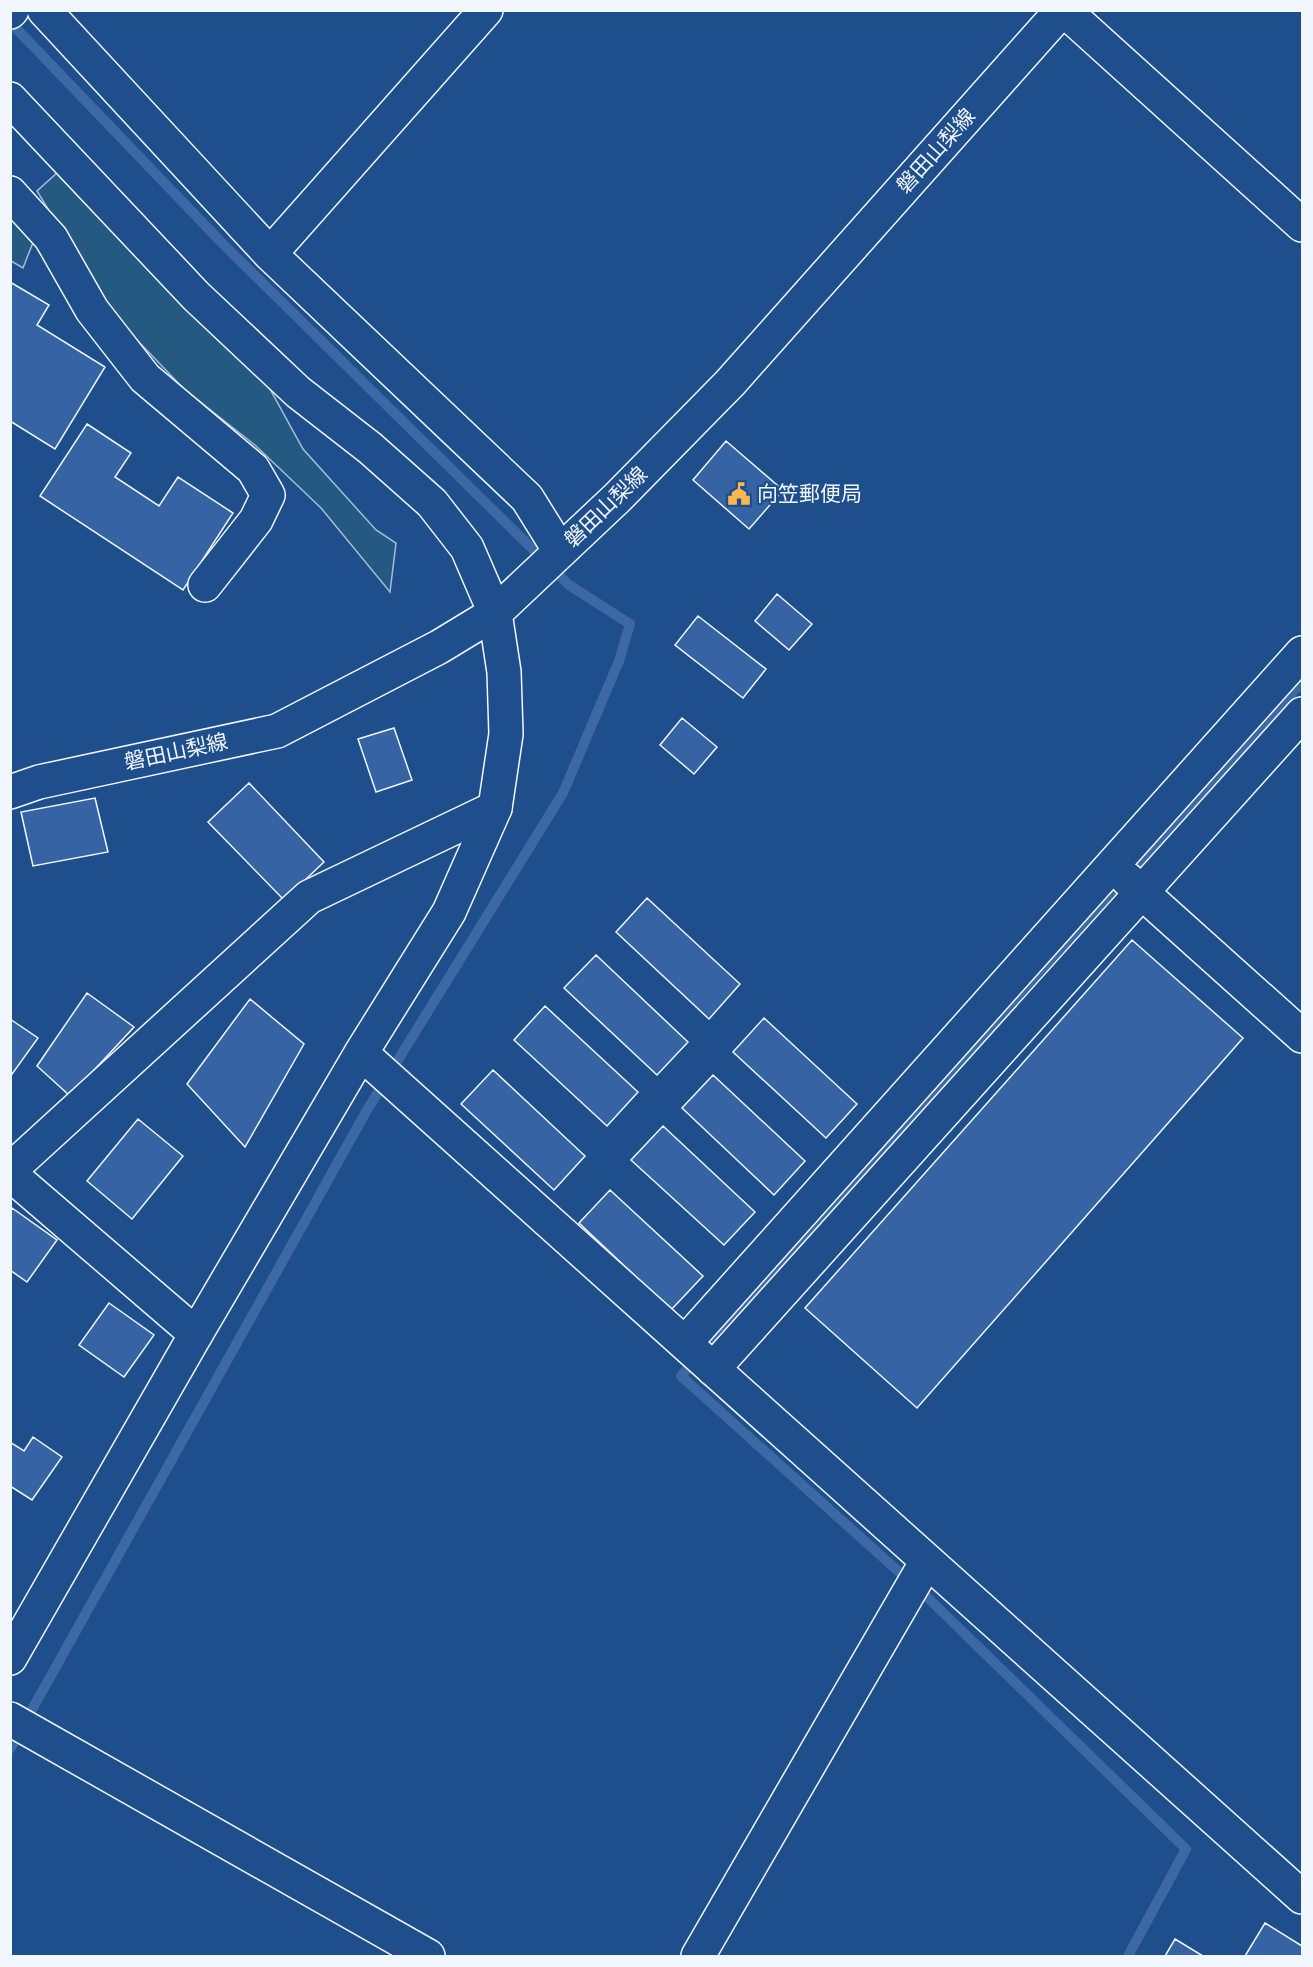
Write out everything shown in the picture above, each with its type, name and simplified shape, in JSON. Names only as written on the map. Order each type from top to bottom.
[{"type":"street","points":[[44,10],[270,254],[527,498],[560,551]]},
{"type":"street","points":[[270,254],[486,10]]},
{"type":"street","points":[[1063,10],[1302,225]]},
{"type":"street","name":"磐田山梨線","points":[[10,792],[39,782],[277,731],[439,647],[495,613],[617,498],[730,383],[1063,10]]},
{"type":"street","points":[[10,99],[204,303],[298,392],[370,448],[432,503],[467,548],[495,613],[504,672],[506,734],[495,808],[448,912],[196,1334],[10,1659]]},
{"type":"street","points":[[10,193],[51,238],[92,310],[145,378],[253,469],[268,495],[256,520],[206,585]]},
{"type":"street","points":[[685,1343],[1302,652]]},
{"type":"street","points":[[713,1369],[1302,714]]},
{"type":"street","points":[[196,1334],[10,1172],[309,897],[495,808]]},
{"type":"street","points":[[1112,865],[1302,1036]]},
{"type":"street","points":[[362,1053],[1302,1897]]},
{"type":"street","points":[[698,1956],[927,1561]]},
{"type":"street","points":[[10,1719],[428,1956]]},
{"type":"shaded area","points":[[58,172],[242,338],[303,449],[376,530],[396,543],[390,592],[321,508],[256,446],[185,390],[112,314],[37,191]]},
{"type":"shaded area","points":[[10,218],[34,240],[23,268],[11,261]]},
{"type":"building","points":[[10,282],[49,305],[37,325],[105,367],[55,449],[10,421]]},
{"type":"building","points":[[87,424],[131,453],[115,477],[159,506],[178,477],[233,513],[183,590],[40,496]]},
{"type":"building","points":[[726,441],[783,490],[749,529],[693,480]]},
{"type":"building","points":[[777,594],[812,624],[789,650],[755,621]]},
{"type":"building","points":[[698,616],[766,669],[743,698],[675,645]]},
{"type":"building","points":[[682,718],[717,747],[694,774],[660,745]]},
{"type":"building","points":[[394,728],[412,780],[376,792],[358,739]]},
{"type":"building","points":[[249,783],[324,862],[284,900],[208,822]]},
{"type":"building","points":[[95,798],[108,852],[33,866],[21,812]]},
{"type":"building","points":[[647,898],[740,984],[709,1019],[616,932]]},
{"type":"building","points":[[1132,940],[1243,1038],[917,1408],[805,1308]]},
{"type":"building","points":[[596,955],[688,1042],[657,1075],[564,988]]},
{"type":"building","points":[[87,993],[134,1027],[70,1096],[37,1066]]},
{"type":"building","points":[[250,999],[304,1044],[245,1147],[187,1084]]},
{"type":"building","points":[[545,1006],[638,1092],[607,1126],[514,1040]]},
{"type":"building","points":[[764,1018],[857,1104],[826,1138],[733,1052]]},
{"type":"building","points":[[10,1019],[38,1038],[10,1077]]},
{"type":"building","points":[[493,1070],[585,1156],[554,1190],[461,1104]]},
{"type":"building","points":[[713,1075],[805,1161],[774,1195],[682,1108]]},
{"type":"building","points":[[138,1119],[183,1156],[132,1219],[87,1181]]},
{"type":"building","points":[[663,1126],[755,1212],[724,1245],[631,1160]]},
{"type":"building","points":[[610,1190],[703,1276],[671,1310],[579,1223]]},
{"type":"building","points":[[12,1208],[57,1240],[27,1282],[10,1270],[10,1211]]},
{"type":"building","points":[[109,1303],[154,1335],[124,1377],[79,1345]]},
{"type":"building","points":[[33,1437],[62,1457],[32,1500],[10,1486],[10,1442],[24,1451]]},
{"type":"building","points":[[1265,1923],[1302,1946],[1302,1956],[1245,1956]]},
{"type":"building","points":[[1175,1939],[1203,1956],[1165,1956]]},
{"type":"waterway","points":[[10,22],[223,244],[569,585],[630,624],[619,661],[563,793],[367,1110],[10,1749]]},
{"type":"waterway","points":[[1128,1956],[1186,1849],[928,1598],[681,1376],[1302,682]]},
{"type":"place","name":"向笠郵便局","points":[[739,494]]}]
